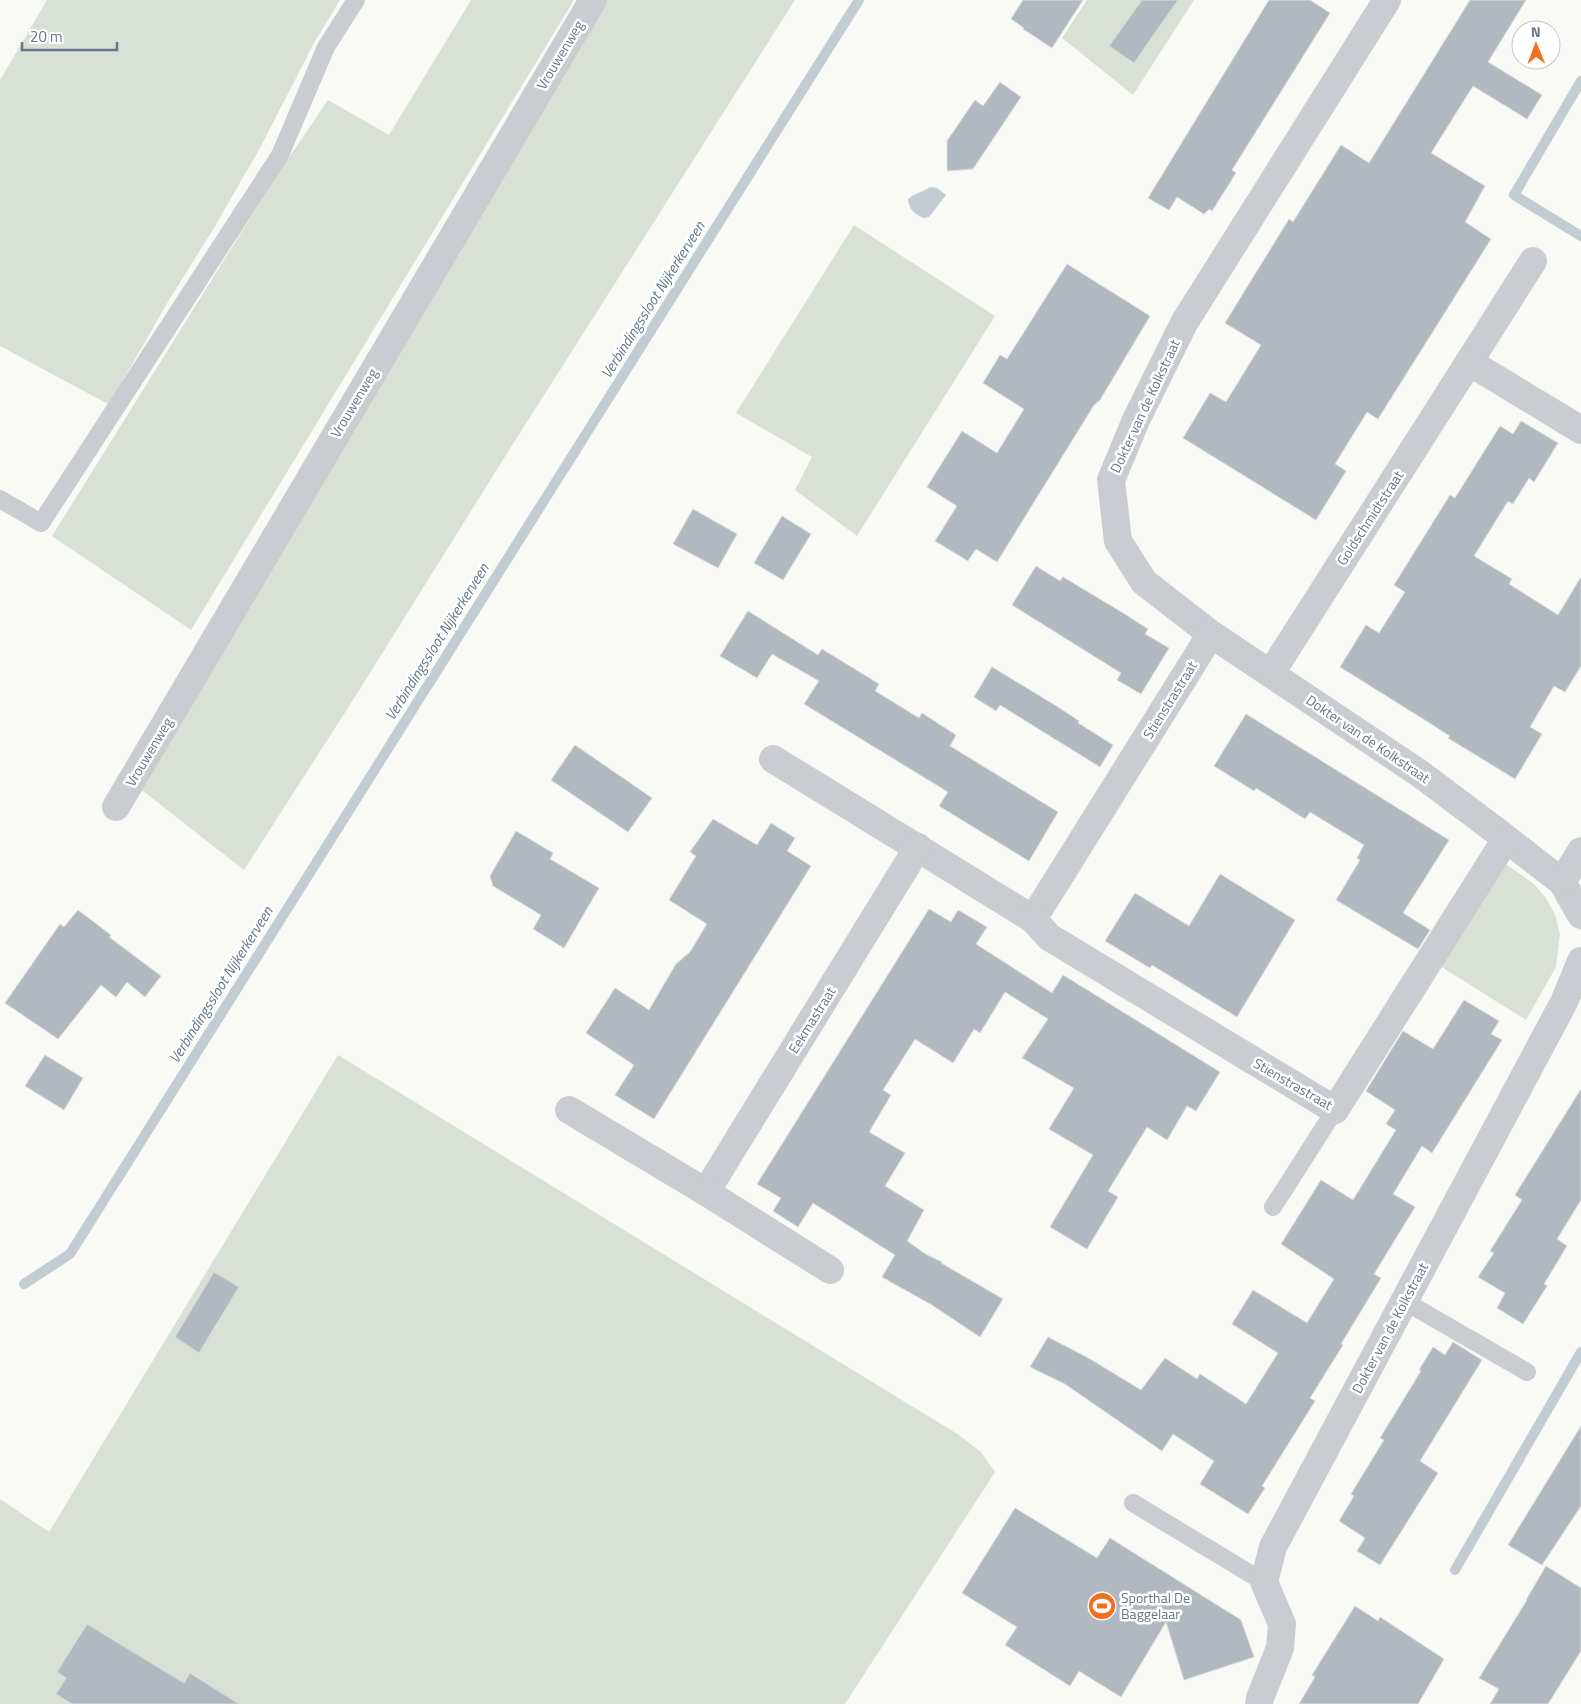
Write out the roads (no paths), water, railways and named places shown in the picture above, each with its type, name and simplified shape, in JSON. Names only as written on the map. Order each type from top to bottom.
[{"type":"street","name":"Vrouwenweg","points":[[116,807],[592,0]]},
{"type":"street","name":"Dokter van de Kolkstraat","points":[[1387,0],[1184,323],[1136,420],[1110,480],[1118,541],[1144,582],[1211,634],[1419,773],[1506,839],[1562,882],[1581,915]]},
{"type":"street","name":"Goldschmidtstraat","points":[[1271,673],[1533,261]]},
{"type":"street","points":[[1469,362],[1581,430]]},
{"type":"street","name":"Stienstrastraat","points":[[1033,919],[1211,634]]},
{"type":"street","name":"Stienstrastraat","points":[[773,759],[1033,919],[1049,937],[1335,1110],[1506,839]]},
{"type":"street","name":"Eekmastraat","points":[[706,1192],[918,847]]},
{"type":"street","points":[[1562,882],[1581,851]]},
{"type":"street","name":"Dokter van de Kolkstraat","points":[[1264,1582],[1272,1547],[1564,1002],[1581,961]]},
{"type":"street","points":[[569,1110],[706,1192],[830,1270]]},
{"type":"street","points":[[1259,1704],[1280,1648],[1282,1624],[1264,1582]]},
{"type":"lane","points":[[0,499],[41,522],[280,155],[326,47],[356,0]]},
{"type":"lane","points":[[1273,1207],[1335,1110]]},
{"type":"lane","points":[[1404,1301],[1527,1372]]},
{"type":"lane","points":[[1133,1503],[1264,1582]]},
{"type":"waterway","name":"Verbindingssloot Nijkerkerveen","points":[[24,1284],[70,1254],[859,0]]},
{"type":"waterway","points":[[1581,81],[1514,195],[1581,236]]},
{"type":"waterway","points":[[1455,1570],[1581,1352]]},
{"type":"place","name":"Sporthal De Baggelaar","points":[[1102,1606]]}]
